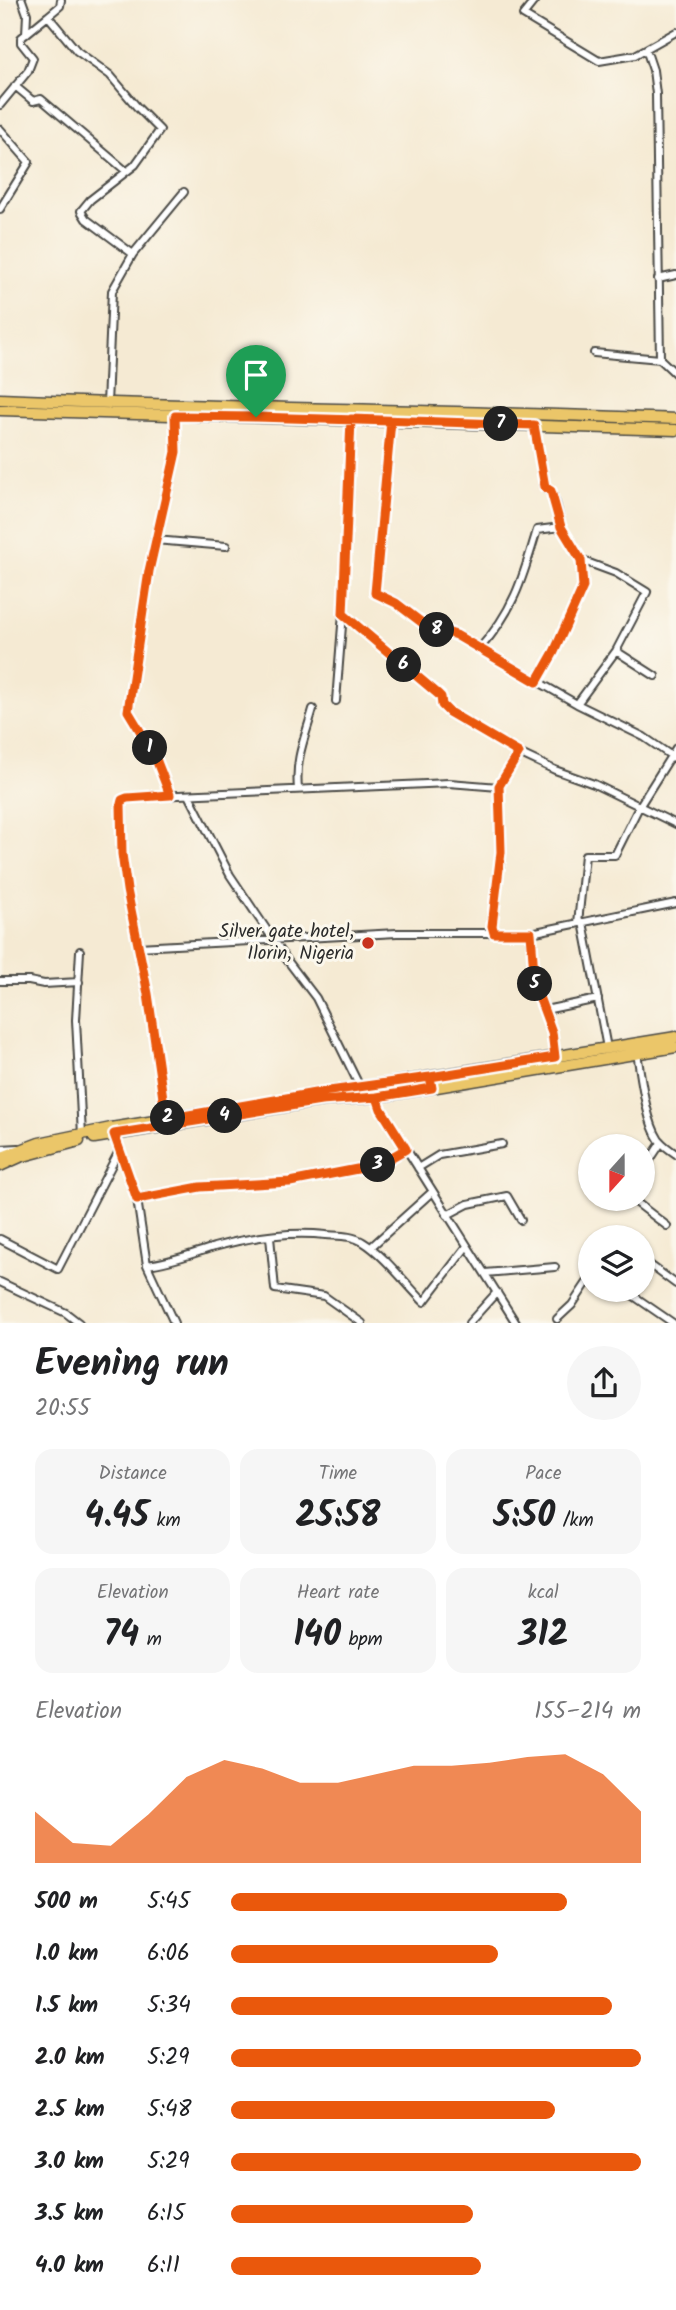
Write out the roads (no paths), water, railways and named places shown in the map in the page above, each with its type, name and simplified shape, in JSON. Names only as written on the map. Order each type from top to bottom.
[{"type":"main road","points":[[0,399],[676,419]]},
{"type":"main road","points":[[0,410],[676,429]]},
{"type":"main road","points":[[0,1158],[24,1147],[166,1119],[360,1087],[431,1083],[637,1053],[676,1037]]},
{"type":"main road","points":[[0,1167],[38,1152],[114,1134],[321,1101],[377,1097],[431,1083],[607,1048],[676,1047]]},
{"type":"street","points":[[22,0],[27,14],[26,34]]},
{"type":"street","points":[[0,105],[28,71],[33,58],[21,43],[21,38],[61,6],[61,0]]},
{"type":"street","points":[[535,0],[523,15],[598,61],[623,58],[676,32]]},
{"type":"street","points":[[48,16],[77,51],[110,75],[160,130],[135,165],[90,200],[81,211],[86,219],[132,254]]},
{"type":"street","points":[[646,49],[653,70],[656,94],[660,359]]},
{"type":"street","points":[[15,86],[33,101],[41,99],[126,171]]},
{"type":"street","points":[[0,128],[29,162],[0,209]]},
{"type":"street","points":[[107,404],[112,291],[132,254],[184,192]]},
{"type":"street","points":[[659,279],[676,275]]},
{"type":"street","points":[[594,353],[660,359],[676,374]]},
{"type":"street","points":[[170,795],[154,754],[128,711],[135,652],[155,540],[176,452],[175,416]]},
{"type":"street","points":[[336,701],[343,614],[351,419]]},
{"type":"street","points":[[391,421],[375,593],[396,603],[425,625],[456,635],[577,704],[643,737],[673,757]]},
{"type":"street","points":[[534,425],[545,487],[554,497],[561,527],[581,560],[583,587],[554,652],[537,682]]},
{"type":"street","points":[[480,648],[497,630],[520,588],[537,530],[561,527]]},
{"type":"street","points":[[155,540],[226,546]]},
{"type":"street","points":[[577,704],[616,651],[647,592],[616,573],[581,560]]},
{"type":"street","points":[[343,614],[438,694],[442,705],[449,712],[519,753],[594,784],[676,824]]},
{"type":"street","points":[[616,651],[655,676]]},
{"type":"street","points":[[298,789],[298,755],[313,709]]},
{"type":"street","points":[[607,1048],[581,923],[585,855],[615,855],[639,807],[673,757],[676,748]]},
{"type":"street","points":[[494,933],[492,926],[501,852],[499,786],[519,753]]},
{"type":"street","points":[[166,1119],[148,994],[122,854],[122,800],[170,795],[449,783],[499,786]]},
{"type":"street","points":[[189,795],[230,875],[316,998],[360,1087]]},
{"type":"street","points":[[138,947],[397,933],[531,933],[676,903]]},
{"type":"street","points":[[478,934],[492,926]]},
{"type":"street","points":[[531,933],[535,986],[552,1032],[555,1057]]},
{"type":"street","points":[[80,951],[76,1032],[82,1135]]},
{"type":"street","points":[[0,981],[44,984],[79,982]]},
{"type":"street","points":[[545,1010],[598,999]]},
{"type":"street","points":[[637,1053],[646,1101],[656,1134],[661,1143],[676,1154]]},
{"type":"street","points":[[377,1097],[381,1109],[432,1192],[516,1323]]},
{"type":"street","points":[[114,1134],[137,1199],[147,1265],[174,1323]]},
{"type":"street","points":[[655,1152],[661,1143]]},
{"type":"street","points":[[418,1168],[439,1156],[502,1144]]},
{"type":"street","points":[[0,1149],[24,1147]]},
{"type":"street","points":[[0,1238],[58,1269],[120,1149]]},
{"type":"street","points":[[137,1199],[200,1187],[272,1184],[327,1175],[378,1165],[406,1149]]},
{"type":"street","points":[[371,1247],[432,1192]]},
{"type":"street","points":[[447,1215],[468,1204],[507,1196],[521,1220]]},
{"type":"street","points":[[648,1211],[667,1226]]},
{"type":"street","points":[[147,1265],[171,1262],[217,1246],[270,1237],[301,1233],[349,1237],[371,1247],[424,1302],[467,1246]]},
{"type":"street","points":[[270,1237],[275,1289],[324,1296],[362,1323]]},
{"type":"street","points":[[485,1273],[555,1267]]},
{"type":"street","points":[[655,1269],[676,1284]]},
{"type":"street","points":[[0,1282],[66,1313],[79,1323]]},
{"type":"street","points":[[469,1323],[497,1292]]},
{"type":"street","points":[[558,1322],[578,1295]]},
{"type":"street","points":[[642,1302],[673,1323]]},
{"type":"place","name":"Silver gate hotel, Ilorin, Nigeria","points":[[368,943]]}]
